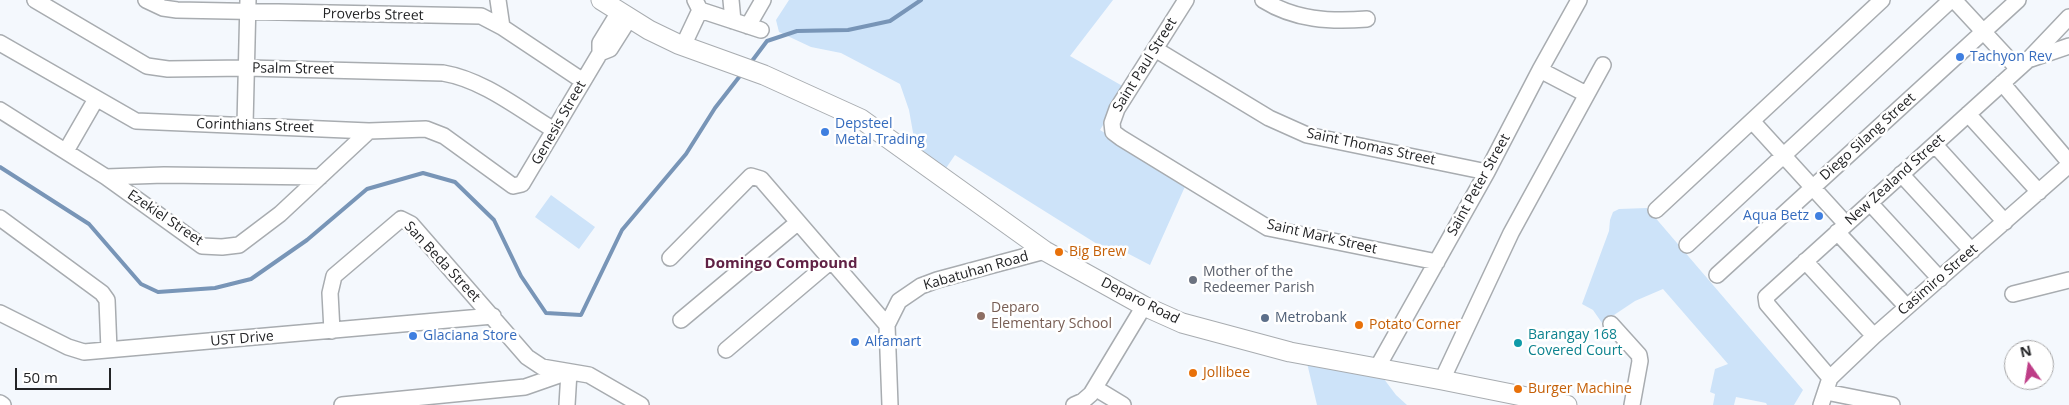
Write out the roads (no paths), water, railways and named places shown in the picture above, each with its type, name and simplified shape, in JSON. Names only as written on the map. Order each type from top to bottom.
[{"type":"main road","name":"Deparo Road","points":[[601,0],[624,16],[684,46],[764,75],[861,119],[1045,251],[1144,306],[1182,323],[1216,334],[1290,352],[1567,405]]},
{"type":"street","name":"Psalm Street","points":[[35,0],[148,66],[168,69],[246,68],[443,73],[461,76],[477,83],[554,130]]},
{"type":"street","name":"Proverbs Street","points":[[146,0],[163,8],[177,10],[248,6],[481,16],[502,27],[583,81]]},
{"type":"street","points":[[498,0],[502,27]]},
{"type":"street","points":[[731,0],[747,26]]},
{"type":"street","points":[[747,26],[763,0]]},
{"type":"street","name":"Saint Paul Street","points":[[1113,132],[1113,116],[1186,0]]},
{"type":"street","points":[[1263,0],[1276,8],[1306,18],[1342,21],[1368,20]]},
{"type":"street","name":"Saint Peter Street","points":[[1377,368],[1487,172],[1579,0]]},
{"type":"street","points":[[1656,210],[1882,0]]},
{"type":"street","points":[[1687,245],[1953,0],[1984,32],[2024,64],[2069,46]]},
{"type":"street","name":"Diego Silang Street","points":[[1717,275],[2018,0]]},
{"type":"street","points":[[684,46],[698,5],[747,26]]},
{"type":"street","points":[[245,125],[248,6]]},
{"type":"street","name":"Genesis Street","points":[[513,186],[522,184],[600,53],[610,50],[624,16]]},
{"type":"street","name":"New Zealand Street","points":[[1826,392],[1767,304],[1766,297],[2024,64],[2069,17]]},
{"type":"street","name":"Corinthians Street","points":[[0,43],[136,122],[369,131],[426,129],[444,136],[513,186]]},
{"type":"street","name":"Saint Thomas Street","points":[[1155,49],[1270,118],[1307,135],[1487,172]]},
{"type":"street","points":[[1442,380],[1511,233],[1603,65]]},
{"type":"street","points":[[1540,70],[1586,94]]},
{"type":"street","points":[[2002,83],[2069,164]]},
{"type":"street","points":[[66,151],[96,99]]},
{"type":"street","name":"Ezekiel Street","points":[[0,110],[106,177],[202,246],[222,248],[239,244],[280,214],[369,131]]},
{"type":"street","points":[[1968,114],[2040,192]]},
{"type":"street","points":[[1752,121],[1812,188],[1841,228],[1907,308]]},
{"type":"street","name":"Saint Mark Street","points":[[1113,132],[1268,228],[1437,262]]},
{"type":"street","points":[[1935,144],[2005,222]]},
{"type":"street","name":"Casimiro Street","points":[[1826,392],[1874,336],[2040,192],[2069,164]]},
{"type":"street","points":[[1901,174],[1972,251]]},
{"type":"street","points":[[106,177],[164,175],[320,176]]},
{"type":"street","points":[[670,258],[751,176],[761,180],[887,325]]},
{"type":"street","points":[[1870,203],[1940,279]]},
{"type":"street","points":[[0,218],[102,293],[107,300],[109,350]]},
{"type":"street","name":"San Beda Street","points":[[332,331],[330,293],[334,276],[401,219],[410,224],[493,316],[527,357],[542,367],[569,372]]},
{"type":"street","points":[[681,320],[797,223]]},
{"type":"street","name":"Kabatuhan Road","points":[[890,405],[887,325],[899,300],[921,286],[938,280],[1045,251]]},
{"type":"street","points":[[726,350],[832,261]]},
{"type":"street","points":[[1805,261],[1874,336]]},
{"type":"street","points":[[2012,294],[2069,280]]},
{"type":"street","points":[[1076,405],[1088,398],[1095,388],[1144,306]]},
{"type":"street","name":"UST Drive","points":[[0,313],[68,347],[84,352],[493,316]]},
{"type":"street","points":[[1611,324],[1639,355],[1640,361],[1632,405]]},
{"type":"street","points":[[342,405],[525,387],[569,372],[589,376],[640,405]]},
{"type":"street","points":[[567,405],[569,372]]},
{"type":"street","points":[[1095,388],[1123,405]]},
{"type":"street","points":[[1826,392],[1892,405]]},
{"type":"waterway","points":[[749,65],[767,41],[797,31],[848,30],[890,21],[921,0]]},
{"type":"waterway","points":[[0,167],[89,224],[141,284],[158,292],[215,288],[251,279],[307,240],[367,189],[423,173],[455,182],[494,220],[521,276],[546,313],[581,315],[622,230],[686,154],[715,108],[743,72]]},
{"type":"place","name":"Tachyon Rev","points":[[1960,57]]},
{"type":"place","name":"Depsteel Metal Trading","points":[[825,132]]},
{"type":"place","name":"Aqua Betz","points":[[1819,216]]},
{"type":"place","name":"Big Brew","points":[[1059,252]]},
{"type":"place","name":"Mother of the Redeemer Parish","points":[[1193,280]]},
{"type":"place","name":"Deparo Elementary School","points":[[981,316]]},
{"type":"place","name":"Metrobank","points":[[1265,318]]},
{"type":"place","name":"Potato Corner","points":[[1359,325]]},
{"type":"place","name":"Glaciana Store","points":[[413,336]]},
{"type":"place","name":"Alfamart","points":[[855,342]]},
{"type":"place","name":"Barangay 168 Covered Court","points":[[1518,343]]},
{"type":"place","name":"Jollibee","points":[[1193,373]]},
{"type":"place","name":"Burger Machine","points":[[1518,389]]},
{"type":"district","name":"Domingo Compound","points":[[781,264]]}]
